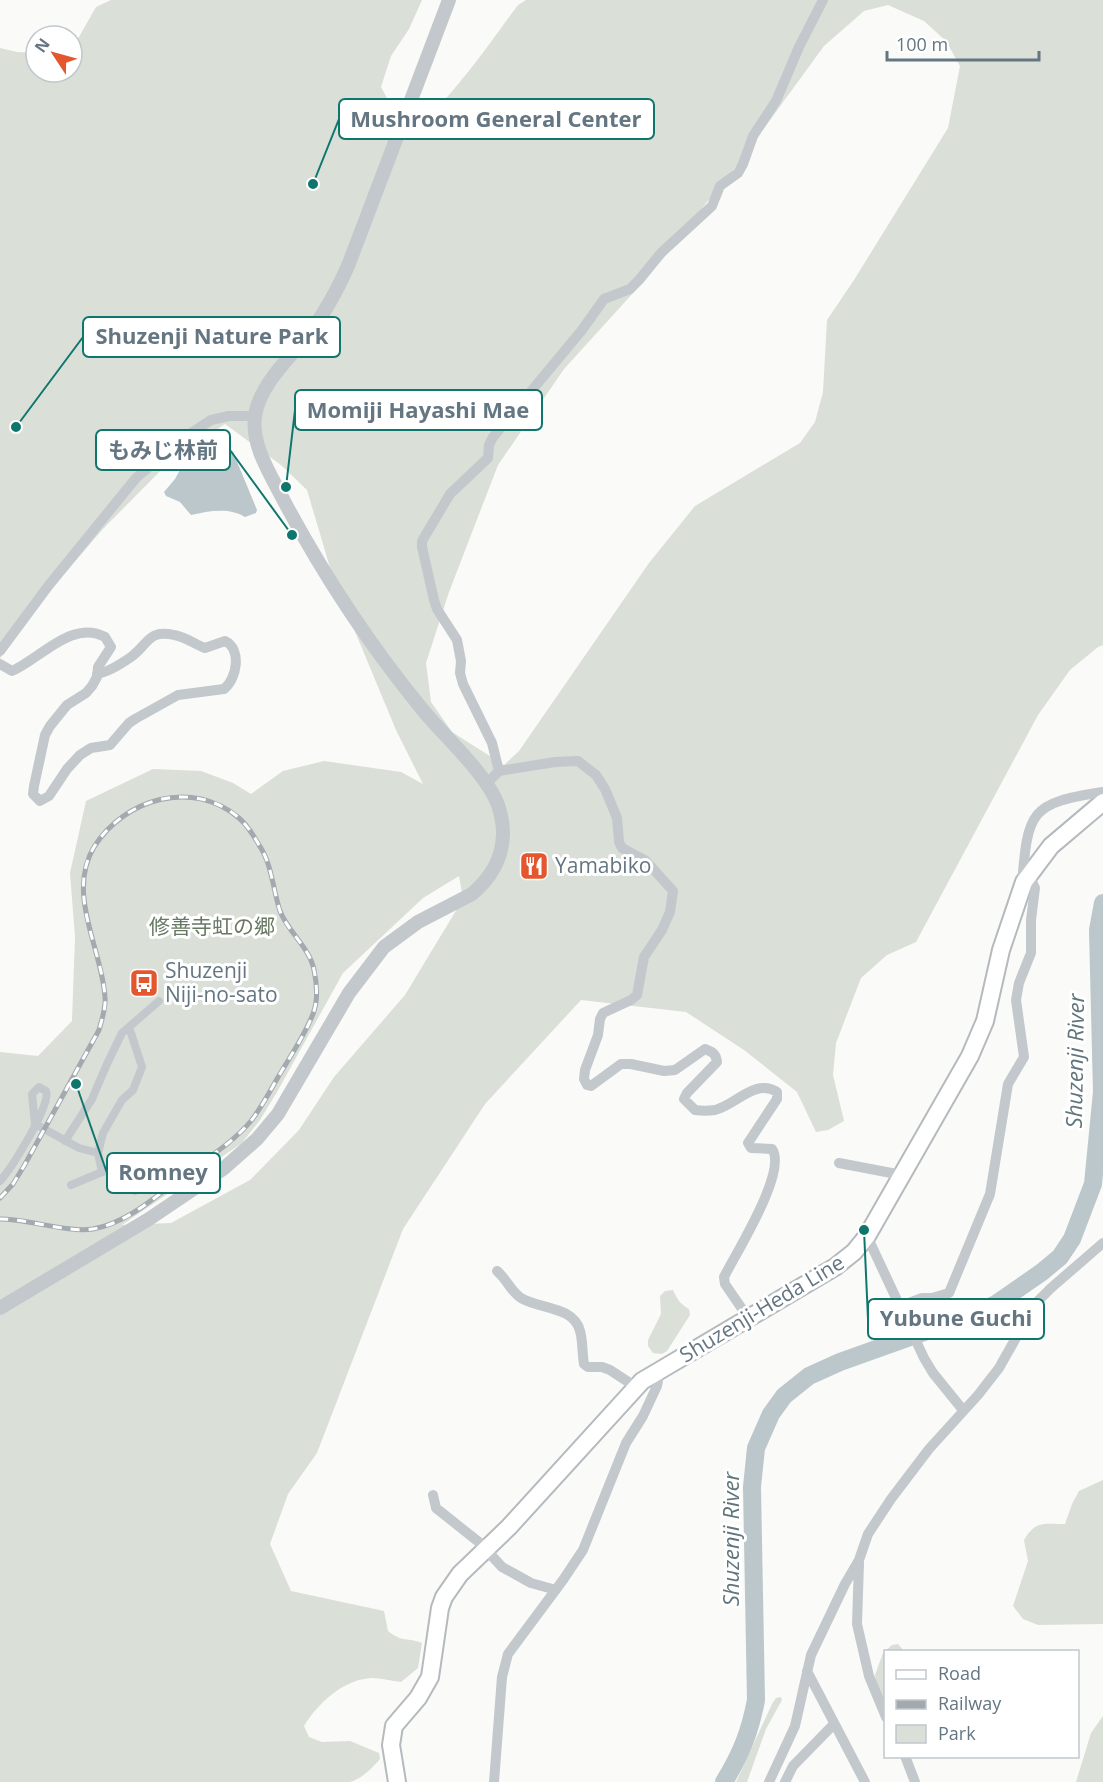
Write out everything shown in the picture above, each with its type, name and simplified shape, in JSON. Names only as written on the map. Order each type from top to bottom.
[{"type":"main road","name":"Shuzenji-Heda Line","points":[[397,1782],[391,1745],[394,1726],[418,1698],[430,1677],[440,1608],[444,1597],[460,1574],[553,1480],[636,1387],[655,1373],[846,1260],[867,1236],[970,1056],[985,1021],[1001,950],[1025,880],[1051,846],[1103,802]]},
{"type":"street","points":[[0,1308],[149,1220],[223,1169],[257,1139],[283,1105],[349,993],[384,947],[418,922],[472,894],[493,871],[503,845],[503,828],[497,804],[487,783],[423,711],[374,650],[329,581],[269,471],[257,441],[255,416],[265,390],[312,329],[338,289],[448,0]]},
{"type":"street","points":[[499,771],[492,743],[460,673],[461,661],[457,639],[434,600],[422,541],[450,494],[483,465],[488,458],[489,445],[494,437],[582,330],[599,304],[604,299],[630,289],[661,253],[712,206],[720,186],[738,172],[753,136],[776,101],[799,46],[823,0]]},
{"type":"street","points":[[0,651],[49,585],[136,478],[182,439],[211,420],[229,416],[255,416]]},
{"type":"street","points":[[0,664],[12,671],[74,634],[92,632],[105,637],[111,647],[98,667],[97,674],[97,677],[86,693],[67,705],[45,735],[33,794],[40,801],[49,796],[80,756],[91,748],[110,745],[135,719],[173,697],[224,689],[234,676],[235,651],[233,646],[225,641],[205,648],[176,635],[156,634],[131,657],[106,672],[97,674]]},
{"type":"street","points":[[487,783],[499,771],[555,762],[578,761],[596,775],[606,789],[617,818],[619,842],[622,848],[646,861],[673,891],[670,912],[662,930],[644,957],[637,995],[632,1000],[603,1013],[600,1018],[598,1035],[585,1070],[584,1079],[587,1085],[591,1086],[621,1064],[664,1071],[675,1070],[705,1049],[712,1051],[717,1062],[684,1099],[695,1110],[717,1110],[758,1088],[770,1088],[777,1092],[777,1099],[748,1143],[751,1148],[772,1149],[774,1152],[775,1165],[772,1180],[764,1202],[724,1277],[725,1284],[749,1319]]},
{"type":"street","points":[[901,1306],[922,1298],[932,1298],[949,1293],[990,1194],[1008,1084],[1024,1057],[1016,1000],[1019,983],[1031,952],[1031,920],[1035,888],[1025,880],[1024,861],[1031,823],[1039,811],[1049,804],[1103,792]]},
{"type":"street","points":[[65,1141],[92,1099],[118,1040],[129,1027],[159,1002]]},
{"type":"street","points":[[102,1172],[98,1153],[108,1124],[122,1100],[132,1090],[142,1067],[129,1027]]},
{"type":"street","points":[[0,1181],[19,1157],[35,1124],[79,1148],[98,1153]]},
{"type":"street","points":[[839,1163],[902,1175]]},
{"type":"street","points":[[71,1185],[102,1172],[122,1167],[127,1172],[135,1191]]},
{"type":"street","points":[[867,1236],[924,1358],[933,1373],[963,1410]]},
{"type":"street","points":[[769,1782],[795,1726],[804,1693],[806,1671],[821,1632],[859,1560],[868,1534],[891,1498],[929,1449],[999,1368],[1035,1304],[1103,1242]]},
{"type":"street","points":[[496,1271],[521,1298],[565,1314],[576,1322],[581,1332],[586,1366],[610,1370],[636,1387]]},
{"type":"street","points":[[494,1782],[502,1677],[508,1654],[522,1632],[556,1590],[589,1538],[620,1458],[657,1386],[655,1373]]},
{"type":"street","points":[[433,1495],[436,1508],[485,1548],[502,1567],[531,1583],[556,1590]]},
{"type":"street","points":[[859,1560],[857,1624],[869,1676],[884,1714]]},
{"type":"street","points":[[806,1671],[866,1782]]},
{"type":"street","points":[[785,1782],[793,1766],[834,1724]]},
{"type":"street","points":[[906,1758],[915,1782]]},
{"type":"green space","name":"修善寺虹の郷","points":[[111,0],[422,0],[409,29],[391,56],[381,87],[396,115],[407,120],[418,121],[428,116],[441,104],[518,5],[526,0],[1103,0],[1103,645],[1070,670],[1038,715],[916,942],[887,955],[861,978],[836,1043],[833,1075],[844,1121],[828,1130],[816,1132],[797,1092],[744,1050],[686,1012],[581,1000],[485,1104],[403,1229],[317,1453],[288,1494],[270,1544],[291,1591],[384,1611],[388,1631],[401,1638],[422,1643],[418,1668],[401,1682],[372,1678],[352,1683],[324,1701],[304,1726],[309,1737],[322,1742],[350,1741],[379,1753],[380,1759],[370,1770],[350,1782],[0,1782],[0,1052],[38,1056],[72,1021],[75,937],[70,873],[86,801],[153,769],[201,771],[233,783],[251,794],[283,771],[324,761],[401,772],[423,784],[396,730],[334,581],[307,490],[281,465],[225,424],[172,459],[102,530],[18,628],[0,659],[0,48],[24,52],[24,84],[84,84],[84,28],[96,7]],"holes":[[[888,5],[924,21],[946,41],[960,66],[948,128],[827,320],[823,392],[815,422],[800,443],[695,506],[649,563],[519,751],[504,765],[452,732],[431,702],[426,663],[449,592],[498,465],[564,369],[634,292],[738,164],[824,46],[864,11]],[[459,876],[463,899],[405,995],[334,1077],[299,1130],[250,1180],[171,1223],[122,1225],[242,1143],[260,1120],[277,1092],[343,973],[423,898]]]},
{"type":"green space","points":[[673,1290],[684,1306],[689,1309],[690,1315],[667,1351],[662,1354],[653,1353],[648,1346],[648,1340],[661,1314],[660,1296],[665,1291]]},
{"type":"green space","points":[[1103,1480],[1103,1624],[1038,1625],[1023,1619],[1013,1606],[1028,1561],[1024,1540],[1033,1529],[1041,1524],[1065,1524],[1079,1491]]},
{"type":"green space","points":[[898,1644],[903,1650],[886,1650],[892,1645]]},
{"type":"green space","points":[[884,1652],[884,1703],[875,1675]]},
{"type":"green space","points":[[781,1697],[782,1700],[766,1729],[747,1782],[736,1782],[772,1704],[776,1698]]},
{"type":"green space","points":[[1103,1716],[1103,1782],[1076,1782],[1091,1733]]},
{"type":"shaded area","points":[[221,448],[228,448],[233,452],[257,510],[256,513],[245,517],[226,511],[191,515],[180,502],[166,496],[164,492],[180,470],[180,461],[188,455],[206,456]]},
{"type":"waterway","name":"Shuzenji River","points":[[724,1782],[744,1742],[756,1700],[752,1487],[756,1448],[771,1414],[784,1396],[809,1376],[840,1362],[996,1304],[1060,1257],[1072,1239],[1093,1184],[1102,1092],[1098,930],[1103,903]]},
{"type":"railway","points":[[0,1198],[13,1184],[24,1166],[99,1030],[105,1001],[103,979],[88,922],[83,884],[86,865],[94,847],[107,830],[141,806],[180,797],[201,799],[221,806],[242,821],[263,852],[280,911],[312,962],[316,981],[315,1009],[305,1031],[262,1106],[245,1128],[134,1212],[107,1225],[83,1230],[0,1219]]},
{"type":"place","name":"Mushroom General Center","points":[[313,184]]},
{"type":"place","name":"Shuzenji Nature Park","points":[[16,427]]},
{"type":"place","name":"Momiji Hayashi Mae","points":[[286,487]]},
{"type":"place","name":"もみじ林前","points":[[292,535]]},
{"type":"place","name":"Yamabiko","points":[[534,866]]},
{"type":"place","name":"Shuzenji Niji-no-sato","points":[[144,983]]},
{"type":"place","name":"Romney","points":[[76,1084]]},
{"type":"place","name":"Yubune Guchi","points":[[864,1230]]}]
